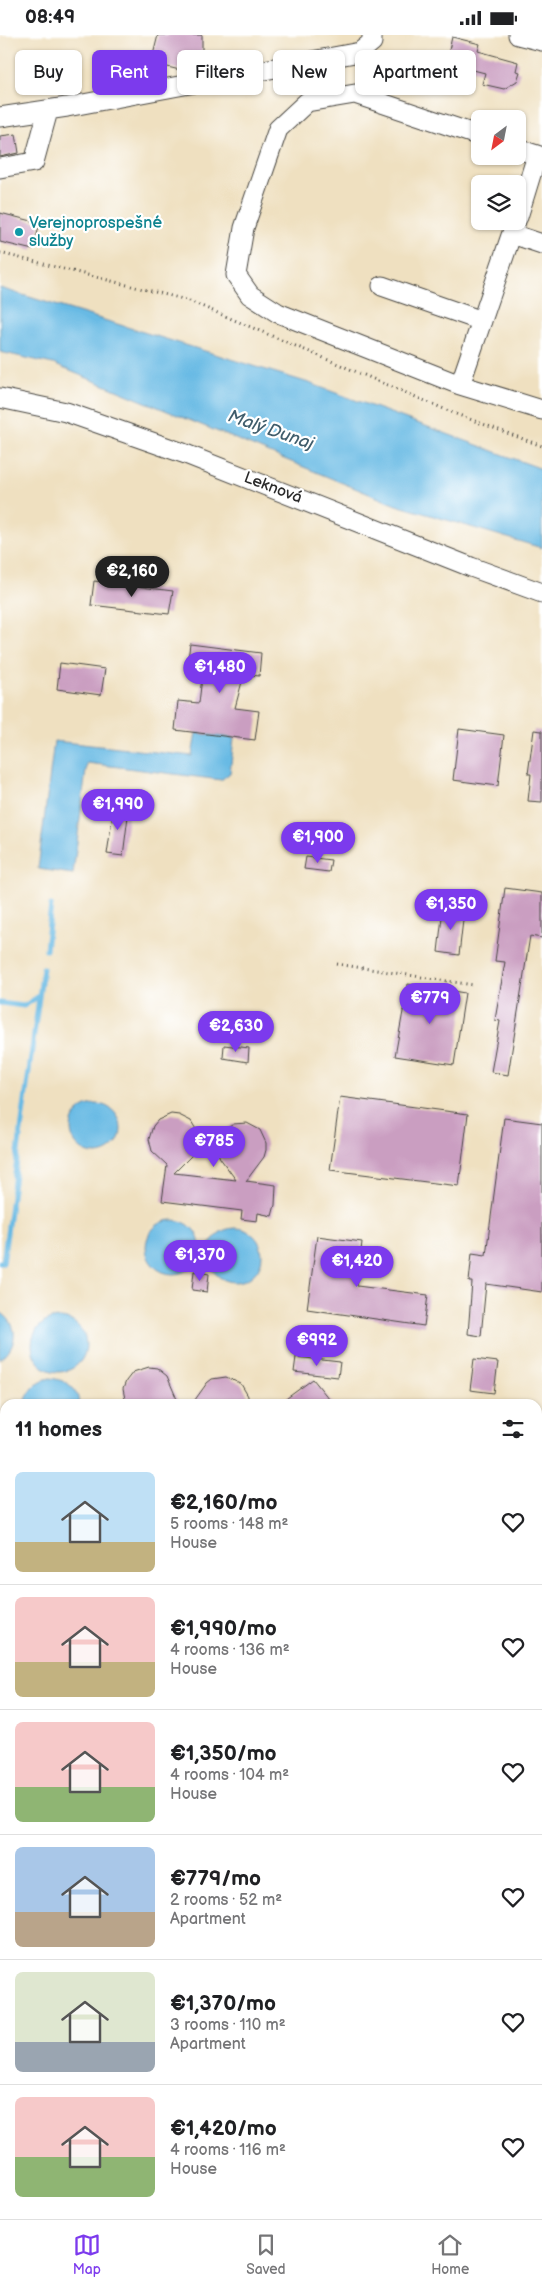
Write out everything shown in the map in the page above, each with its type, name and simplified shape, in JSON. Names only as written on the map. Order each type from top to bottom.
[{"type":"street","points":[[0,117],[48,111],[360,53],[372,42],[372,35]]},
{"type":"street","points":[[518,35],[542,41]]},
{"type":"street","points":[[471,133],[355,94],[307,102],[278,129],[244,228],[236,275],[250,295],[278,313],[460,385],[542,410]]},
{"type":"street","points":[[0,168],[34,162],[48,111]]},
{"type":"street","points":[[526,152],[540,156],[526,194]]},
{"type":"street","points":[[460,385],[513,230]]},
{"type":"street","points":[[523,230],[542,244]]},
{"type":"street","points":[[382,286],[482,321]]},
{"type":"street","name":"Leknová","points":[[0,399],[66,412],[183,453],[470,567],[542,593]]},
{"type":"path","points":[[0,253],[188,300],[456,414],[542,446]]},
{"type":"path","points":[[337,964],[473,985]]},
{"type":"water","name":"Malý Dunaj","points":[[0,288],[309,383],[542,469],[542,548],[396,505],[53,364],[0,352]]},
{"type":"water","points":[[196,733],[234,738],[230,773],[221,780],[87,763],[73,874],[38,869],[54,741],[192,756]]},
{"type":"water","points":[[96,1104],[105,1106],[116,1115],[121,1129],[119,1138],[110,1149],[96,1154],[87,1152],[76,1143],[71,1129],[73,1120],[82,1109]]},
{"type":"water","points":[[173,1220],[183,1222],[192,1228],[198,1237],[200,1247],[198,1257],[192,1266],[183,1272],[173,1274],[163,1272],[154,1266],[148,1257],[146,1247],[148,1237],[154,1228],[163,1222]]},
{"type":"water","points":[[235,1228],[245,1230],[254,1236],[260,1245],[262,1255],[260,1265],[254,1274],[245,1280],[235,1282],[225,1280],[216,1274],[210,1265],[208,1255],[210,1245],[216,1236],[225,1230]]},
{"type":"water","points":[[0,1312],[11,1323],[14,1329],[14,1336],[10,1349],[0,1360]]},
{"type":"water","points":[[59,1318],[69,1320],[78,1326],[84,1335],[86,1345],[84,1355],[78,1364],[69,1370],[59,1372],[49,1370],[40,1364],[34,1355],[32,1345],[34,1335],[40,1326],[49,1320]]},
{"type":"water","points":[[50,1378],[66,1383],[74,1389],[78,1399],[26,1399],[33,1387],[41,1381]]},
{"type":"building","points":[[158,35],[202,35],[202,50],[177,50],[177,69],[167,67],[167,50],[154,50]]},
{"type":"building","points":[[452,37],[480,44],[478,51],[518,62],[516,71],[520,72],[517,81],[504,89],[482,84],[485,73],[476,71],[476,50],[449,50]]},
{"type":"building","points":[[16,134],[19,153],[0,157],[0,136]]},
{"type":"building","name":"Verejnoprospešné služby","points":[[0,213],[40,223],[33,250],[0,242]]},
{"type":"building","points":[[94,581],[173,591],[169,614],[91,605]]},
{"type":"building","points":[[190,644],[261,653],[259,676],[244,674],[235,708],[259,711],[255,740],[175,730],[178,701],[199,703],[203,669],[187,667]]},
{"type":"building","points":[[60,663],[105,669],[101,695],[57,689]]},
{"type":"building","points":[[459,729],[504,735],[498,786],[453,780]]},
{"type":"building","points":[[534,730],[542,731],[542,802],[528,801],[531,774],[528,774]]},
{"type":"building","points":[[114,806],[129,808],[123,856],[107,854]]},
{"type":"building","points":[[306,857],[331,860],[329,872],[304,869]]},
{"type":"building","points":[[505,888],[542,893],[542,938],[530,936],[508,1075],[491,1072],[500,1021],[495,1020],[505,962],[495,961]]},
{"type":"building","points":[[443,908],[464,911],[459,955],[438,952]]},
{"type":"building","points":[[408,984],[465,993],[454,1065],[395,1056]]},
{"type":"building","points":[[224,1045],[249,1048],[248,1062],[223,1058]]},
{"type":"building","points":[[340,1097],[468,1114],[459,1186],[330,1170]]},
{"type":"building","points":[[171,1114],[179,1115],[191,1121],[197,1131],[200,1143],[193,1154],[174,1173],[236,1180],[220,1158],[215,1146],[222,1133],[233,1124],[247,1123],[260,1130],[266,1143],[266,1150],[264,1157],[246,1181],[276,1185],[275,1205],[272,1216],[258,1213],[257,1221],[241,1219],[242,1211],[162,1201],[167,1165],[152,1151],[149,1139],[153,1126],[158,1120]]},
{"type":"building","points":[[504,1118],[542,1123],[542,1292],[486,1284],[481,1336],[468,1334],[472,1282],[469,1282],[472,1253],[486,1255]]},
{"type":"building","points":[[317,1236],[362,1242],[357,1286],[428,1295],[424,1326],[307,1309]]},
{"type":"building","points":[[194,1271],[209,1274],[207,1292],[192,1290]]},
{"type":"building","points":[[296,1357],[340,1362],[338,1377],[294,1372]]},
{"type":"building","points":[[474,1359],[498,1362],[494,1393],[470,1390]]},
{"type":"building","points":[[149,1367],[157,1368],[167,1376],[177,1399],[125,1399],[123,1389],[133,1372]]},
{"type":"building","points":[[226,1377],[241,1384],[248,1399],[196,1399],[212,1379]]},
{"type":"building","points":[[313,1379],[329,1399],[286,1399]]},
{"type":"waterway","points":[[46,950],[51,905]]},
{"type":"waterway","points":[[0,1262],[3,1263],[43,968]]},
{"type":"waterway","points":[[0,1003],[24,1006],[39,996]]},
{"type":"place","name":"Verejnoprospešné služby","points":[[19,232]]}]
